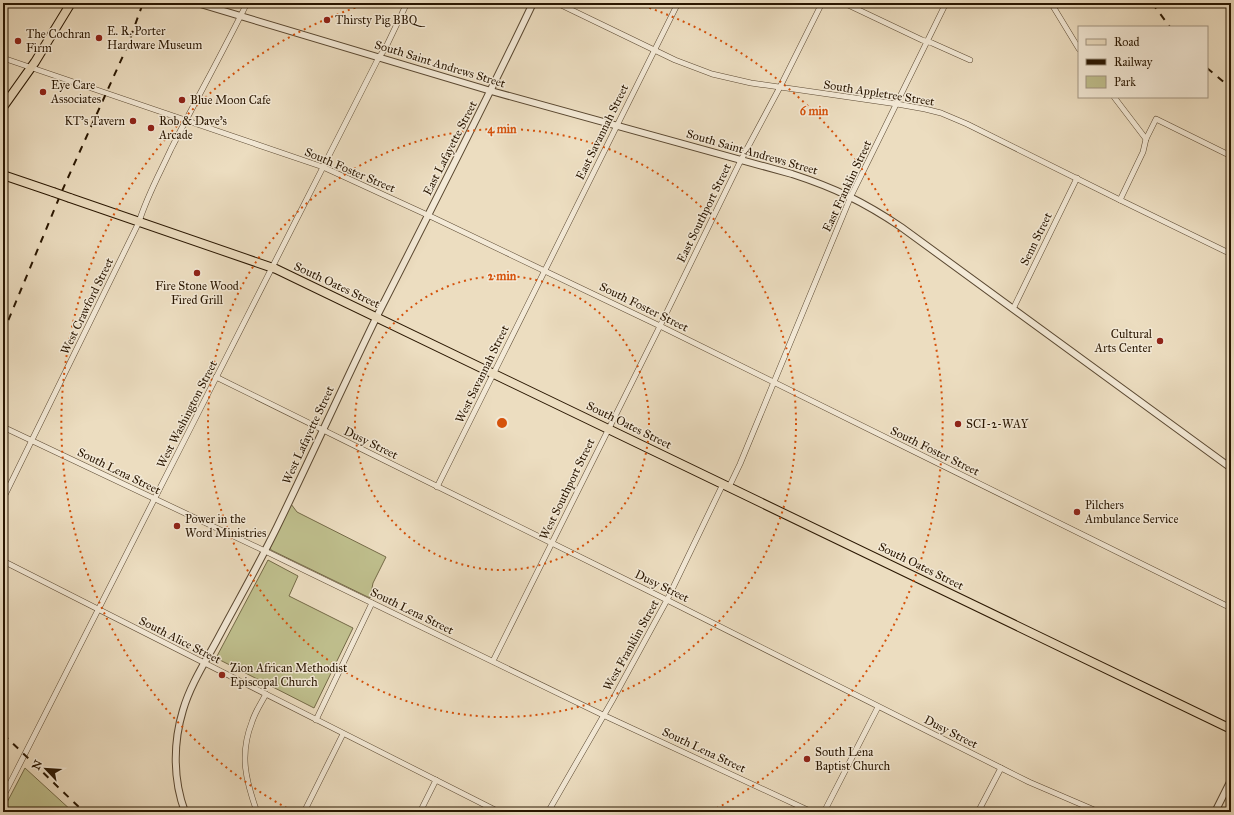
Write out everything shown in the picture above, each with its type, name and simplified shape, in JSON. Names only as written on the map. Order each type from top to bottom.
[{"type":"main road","points":[[3,107],[31,67],[71,3]]},
{"type":"main road","name":"South Oates Street","points":[[3,175],[272,267],[1231,729]]},
{"type":"street","name":"South Saint Andrews Street","points":[[197,3],[491,91],[792,174],[818,182],[851,196],[901,227],[1231,468]]},
{"type":"street","name":"West Crawford Street","points":[[3,499],[139,222],[143,207],[186,120],[247,3]]},
{"type":"street","name":"West Washington Street","points":[[3,797],[323,167],[385,49],[407,3]]},
{"type":"street","name":"East Lafayette Street","points":[[429,216],[534,3]]},
{"type":"street","name":"South Appletree Street","points":[[557,3],[654,50],[712,74],[740,81],[780,88],[925,109],[954,118],[1231,254]]},
{"type":"street","name":"East Savannah Street","points":[[545,270],[678,3]]},
{"type":"street","name":"East Southport Street","points":[[660,326],[741,160],[780,88],[822,3]]},
{"type":"street","points":[[844,3],[922,40],[970,60]]},
{"type":"street","name":"East Franklin Street","points":[[774,382],[851,196],[946,3]]},
{"type":"street","points":[[1051,3],[1078,47]]},
{"type":"street","name":"South Foster Street","points":[[3,58],[323,167],[545,270],[1231,608]]},
{"type":"street","points":[[1115,98],[1146,139]]},
{"type":"street","points":[[1120,200],[1143,152],[1146,139],[1156,119],[1231,156]]},
{"type":"street","name":"Senn Street","points":[[1013,309],[1077,178]]},
{"type":"street","name":"West Lafayette Street","points":[[185,812],[179,793],[176,775],[176,754],[178,726],[187,699],[204,663],[265,551],[377,317],[429,216]]},
{"type":"street","name":"West Savannah Street","points":[[437,487],[545,270]]},
{"type":"street","name":"West Southport Street","points":[[493,661],[660,326]]},
{"type":"street","name":"Dusy Street","points":[[216,377],[667,600],[1001,768],[1098,812]]},
{"type":"street","name":"West Franklin Street","points":[[548,812],[667,600],[726,485],[774,382]]},
{"type":"street","name":"South Lena Street","points":[[3,427],[603,714],[812,812]]},
{"type":"street","name":"South Alice Street","points":[[3,561],[499,812]]},
{"type":"street","points":[[316,720],[372,603]]},
{"type":"street","points":[[257,812],[246,776],[245,752],[252,721],[266,694]]},
{"type":"street","points":[[824,812],[878,707]]},
{"type":"street","points":[[304,812],[343,734]]},
{"type":"street","points":[[978,812],[1001,768]]},
{"type":"street","points":[[420,812],[436,780]]},
{"type":"street","points":[[1215,812],[1231,780]]},
{"type":"green space","points":[[291,504],[297,512],[386,557],[373,583],[370,598],[271,550],[270,548]]},
{"type":"green space","points":[[268,560],[298,576],[289,596],[353,628],[314,708],[216,658]]},
{"type":"green space","points":[[25,768],[73,812],[3,812]]},
{"type":"railway","points":[[3,333],[62,191],[127,47],[143,3]]},
{"type":"railway","points":[[1152,3],[1169,26]]},
{"type":"railway","points":[[1208,69],[1231,88]]},
{"type":"railway","points":[[3,734],[84,812]]},
{"type":"place","name":"Thirsty Pig BBQ","points":[[327,20]]},
{"type":"place","name":"E. R. Porter Hardware Museum","points":[[99,38]]},
{"type":"place","name":"The Cochran Firm","points":[[18,41]]},
{"type":"place","name":"Eye Care Associates","points":[[43,92]]},
{"type":"place","name":"Blue Moon Cafe","points":[[182,100]]},
{"type":"place","name":"KT's Tavern","points":[[133,121]]},
{"type":"place","name":"Rob & Dave's Arcade","points":[[151,128]]},
{"type":"place","name":"Fire Stone Wood Fired Grill","points":[[197,273]]},
{"type":"place","name":"Cultural Arts Center","points":[[1160,341]]},
{"type":"place","name":"SCI-2-WAY","points":[[958,424]]},
{"type":"place","name":"Pilchers Ambulance Service","points":[[1077,512]]},
{"type":"place","name":"Power in the Word Ministries","points":[[177,526]]},
{"type":"place","name":"Zion African Methodist Episcopal Church","points":[[222,675]]},
{"type":"place","name":"South Lena Baptist Church","points":[[807,759]]}]
